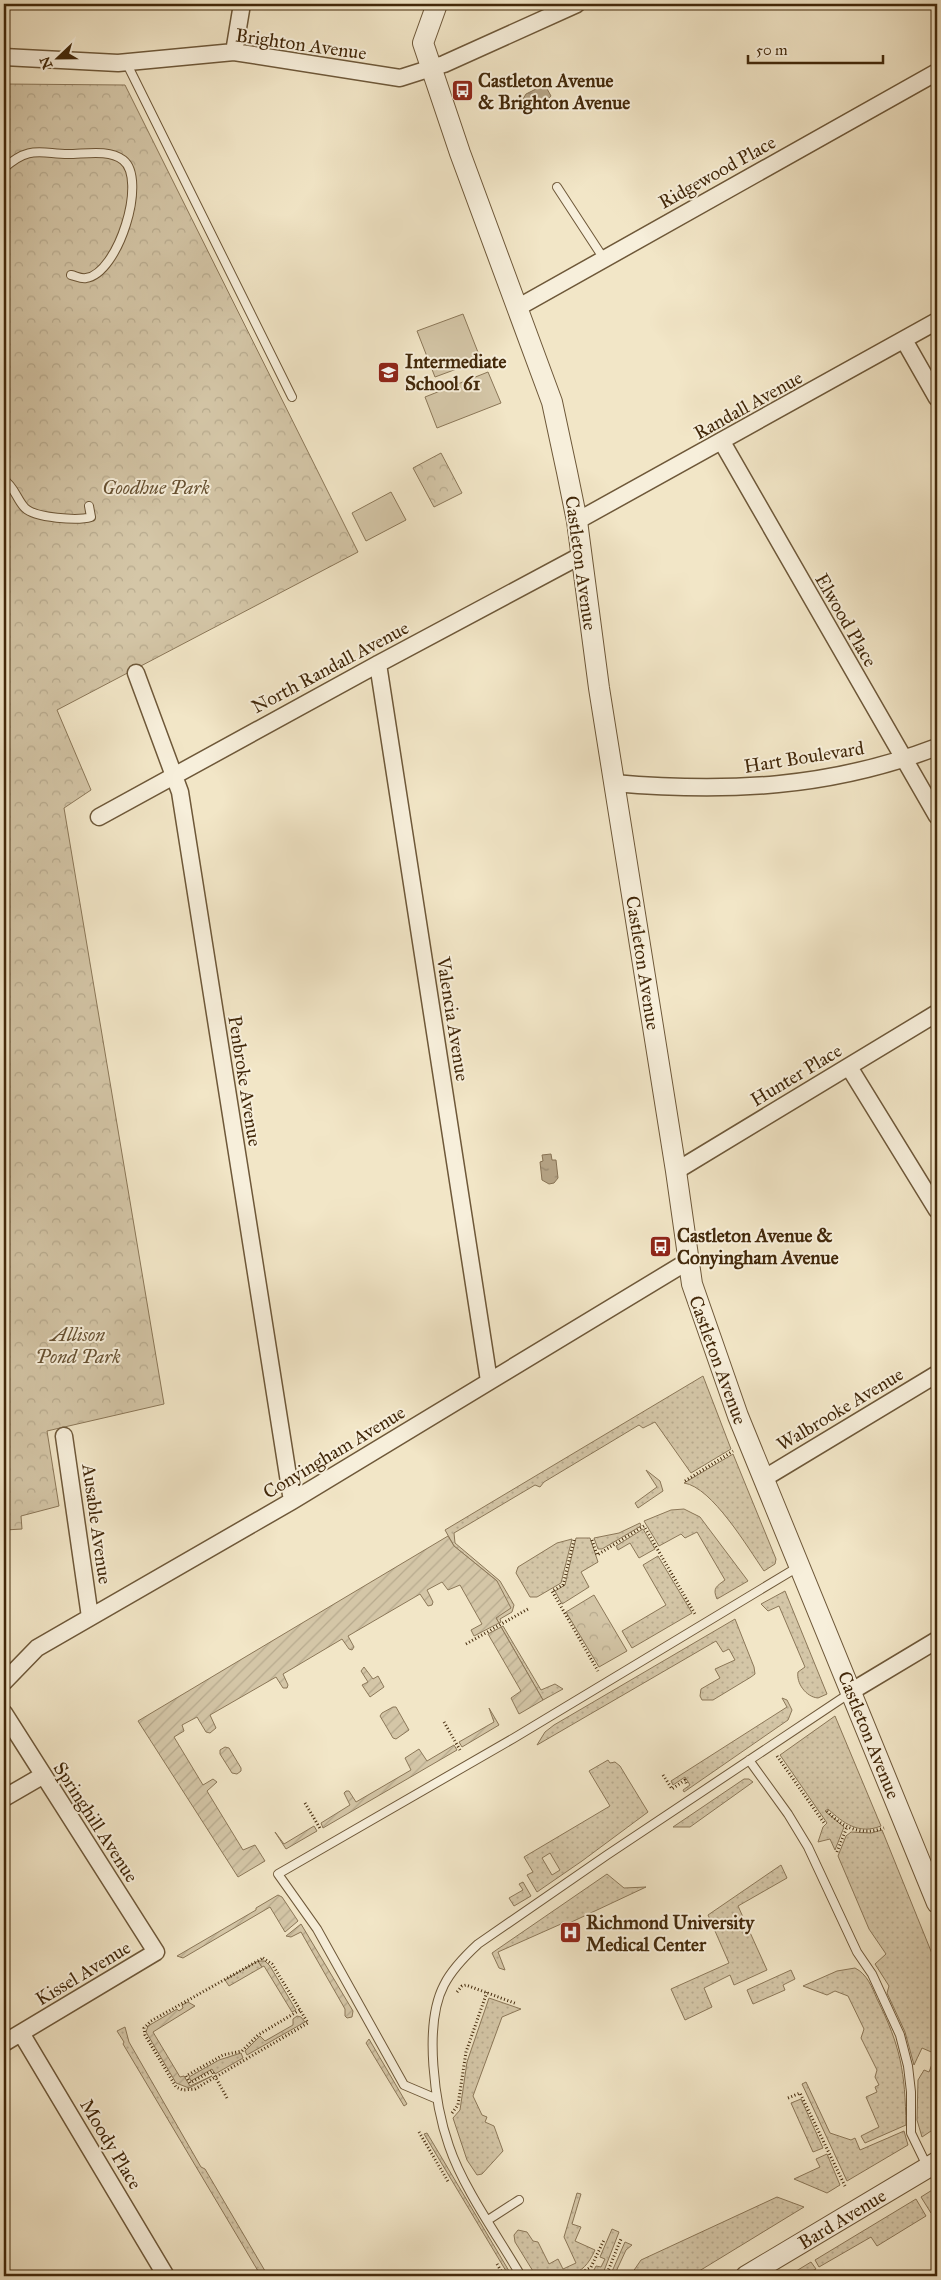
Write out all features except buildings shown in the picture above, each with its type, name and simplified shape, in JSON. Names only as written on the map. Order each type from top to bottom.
[{"type":"street","points":[[234,52],[242,4]]},
{"type":"street","name":"Castleton Avenue","points":[[437,4],[423,43],[552,402],[577,521],[580,556],[614,783],[690,1260],[692,1284],[698,1308],[798,1567],[852,1691],[936,1899]]},
{"type":"street","name":"Brighton Avenue","points":[[4,56],[126,62],[234,52],[400,78],[431,69],[577,4]]},
{"type":"street","name":"Ridgewood Place","points":[[517,308],[937,72]]},
{"type":"street","name":"Randall Avenue","points":[[577,521],[937,321]]},
{"type":"street","points":[[904,340],[937,398]]},
{"type":"street","name":"Elwood Place","points":[[722,442],[903,760],[937,816]]},
{"type":"street","name":"North Randall Avenue","points":[[99,817],[580,556]]},
{"type":"street","name":"Valencia Avenue","points":[[378,664],[489,1381]]},
{"type":"street","name":"Penbroke Avenue","points":[[136,673],[180,792],[292,1501]]},
{"type":"street","name":"Hart Boulevard","points":[[614,783],[675,787],[764,787],[827,778],[903,760],[937,747]]},
{"type":"street","name":"Hunter Place","points":[[676,1171],[937,1013]]},
{"type":"street","points":[[849,1067],[937,1210]]},
{"type":"street","name":"Conyingham Avenue","points":[[4,1682],[37,1648],[292,1501],[690,1260]]},
{"type":"street","name":"Walbrooke Avenue","points":[[763,1479],[937,1374]]},
{"type":"street","name":"Ausable Avenue","points":[[64,1436],[90,1617]]},
{"type":"street","points":[[852,1691],[937,1640]]},
{"type":"street","name":"Springhill Avenue","points":[[4,1713],[42,1776],[156,1952]]},
{"type":"street","points":[[4,1798],[42,1776]]},
{"type":"street","name":"Kissel Avenue","points":[[4,2043],[156,1952]]},
{"type":"street","name":"Moody Place","points":[[21,2033],[166,2276]]},
{"type":"street","name":"Bard Avenue","points":[[752,2275],[932,2165]]},
{"type":"lane","points":[[126,62],[292,397]]},
{"type":"lane","points":[[4,168],[24,154],[37,150],[114,155],[125,161],[130,174],[132,193],[126,223],[112,258],[95,275],[84,279],[71,275]]},
{"type":"lane","points":[[557,187],[604,259]]},
{"type":"lane","points":[[4,480],[8,482],[26,510],[40,515],[82,520],[91,517],[89,506]]},
{"type":"lane","points":[[437,2099],[404,2085],[317,1929],[278,1874],[514,1738],[798,1567]]},
{"type":"lane","points":[[521,2276],[462,2175],[449,2147],[437,2099],[433,2054],[436,2012],[444,1985],[462,1958],[478,1944],[852,1691]]},
{"type":"lane","points":[[749,1760],[788,1814],[816,1862],[853,1944],[872,1974],[900,2035],[910,2083],[911,2133],[932,2165]]},
{"type":"lane","points":[[488,2220],[520,2200]]},
{"type":"path","points":[[685,1481],[733,1451]]},
{"type":"path","points":[[592,1540],[597,1554],[644,1526],[695,1614]]},
{"type":"path","points":[[574,1540],[563,1585],[552,1591],[598,1670]]},
{"type":"path","points":[[466,1644],[528,1609]]},
{"type":"path","points":[[444,1722],[460,1750]]},
{"type":"path","points":[[776,1754],[824,1824]]},
{"type":"path","points":[[663,1775],[672,1789],[685,1780],[688,1785],[678,1791]]},
{"type":"path","points":[[305,1803],[321,1830]]},
{"type":"path","points":[[827,1811],[847,1827],[866,1832],[884,1828]]},
{"type":"path","points":[[837,1852],[847,1827]]},
{"type":"path","points":[[260,1958],[266,1959],[272,1964],[300,2010],[308,2023],[190,2090],[176,2087],[145,2035],[144,2028],[151,2021],[260,1958]]},
{"type":"path","points":[[457,1992],[462,1986],[466,1985],[517,2004]]},
{"type":"path","points":[[452,2114],[458,2105],[466,2052],[486,1992]]},
{"type":"path","points":[[227,2098],[212,2071],[190,2083],[186,2076],[223,2056],[242,2051],[258,2035],[300,2010]]},
{"type":"path","points":[[242,2051],[247,2059]]},
{"type":"path","points":[[788,2098],[800,2093],[845,2186]]},
{"type":"path","points":[[606,2276],[621,2239]]},
{"type":"path","points":[[576,2276],[591,2267],[604,2240]]},
{"type":"green space","name":"Goodhue Park","points":[[4,84],[125,85],[358,552],[57,710],[91,790],[64,808],[164,1404],[47,1431],[59,1506],[21,1516],[22,1529],[5,1530],[6,1546],[4,1546]]},
{"type":"green space","points":[[463,314],[481,360],[435,377],[417,331]]},
{"type":"green space","points":[[488,372],[501,403],[437,428],[425,397]]},
{"type":"green space","points":[[441,453],[462,493],[434,507],[413,468]]},
{"type":"green space","points":[[391,492],[406,520],[366,541],[352,513]]},
{"type":"green space","points":[[703,1376],[731,1449],[691,1473],[655,1422],[643,1428],[639,1425],[544,1482],[540,1487],[535,1485],[454,1533],[455,1543],[500,1581],[514,1605],[512,1612],[500,1619],[501,1622],[499,1623],[496,1618],[497,1581],[454,1546],[445,1530]]},
{"type":"green space","points":[[733,1454],[776,1559],[775,1564],[764,1571],[739,1534],[717,1507],[695,1487],[684,1483]]},
{"type":"green space","points":[[646,1470],[660,1481],[663,1491],[638,1508],[635,1503],[657,1487]]},
{"type":"green space","points":[[684,1509],[700,1517],[748,1581],[717,1599],[715,1590],[725,1580],[697,1532],[685,1538],[681,1534],[659,1546],[644,1521],[671,1510]]},
{"type":"green space","points":[[640,1523],[641,1526],[602,1549],[598,1549],[594,1538],[619,1533]]},
{"type":"green space","points":[[643,1529],[655,1549],[639,1558],[630,1543],[618,1550],[616,1546]]},
{"type":"green space","points":[[448,1536],[454,1546],[497,1581],[511,1608],[496,1618],[499,1623],[474,1636],[471,1630],[482,1624],[460,1585],[448,1590],[442,1582],[427,1590],[433,1602],[432,1605],[428,1606],[420,1594],[348,1636],[354,1647],[352,1650],[349,1649],[342,1639],[283,1674],[288,1685],[287,1688],[283,1688],[276,1677],[210,1715],[216,1728],[210,1733],[206,1732],[197,1717],[182,1725],[184,1731],[174,1737],[203,1785],[213,1779],[217,1782],[207,1791],[243,1850],[255,1845],[265,1861],[238,1877],[138,1721]]},
{"type":"green space","points":[[576,1538],[590,1538],[598,1562],[581,1572],[589,1587],[562,1604],[555,1591],[565,1585]]},
{"type":"green space","points":[[572,1539],[561,1583],[537,1597],[530,1597],[516,1573],[518,1567],[557,1543]]},
{"type":"green space","points":[[658,1556],[692,1613],[632,1648],[622,1631],[666,1605],[643,1565]]},
{"type":"green space","points":[[785,1591],[827,1694],[818,1698],[810,1695],[800,1685],[798,1672],[805,1667],[779,1606],[768,1611],[761,1604]]},
{"type":"green space","points":[[594,1595],[627,1651],[599,1667],[566,1612]]},
{"type":"green space","points":[[735,1619],[754,1667],[755,1674],[751,1677],[713,1700],[702,1700],[700,1696],[701,1689],[720,1678],[715,1669],[735,1660],[729,1649],[723,1652],[716,1641],[537,1745],[545,1732],[554,1725]]},
{"type":"green space","points":[[503,1626],[541,1690],[555,1684],[563,1689],[543,1700],[501,1627]]},
{"type":"green space","points":[[501,1627],[543,1700],[519,1714],[511,1698],[521,1691],[488,1634]]},
{"type":"green space","points":[[364,1667],[373,1679],[378,1676],[384,1687],[370,1697],[362,1685],[368,1682],[361,1671]]},
{"type":"green space","points":[[782,1698],[787,1700],[792,1710],[788,1720],[684,1792],[683,1790],[690,1785],[685,1777],[673,1785],[671,1781],[787,1707]]},
{"type":"green space","points":[[396,1707],[409,1730],[396,1739],[393,1738],[380,1716]]},
{"type":"green space","points":[[489,1708],[499,1725],[462,1747],[459,1742],[494,1722]]},
{"type":"green space","points":[[835,1716],[881,1826],[866,1829],[852,1826],[828,1809],[825,1811],[844,1827],[835,1850],[830,1839],[818,1842],[823,1827],[827,1823],[780,1755]]},
{"type":"green space","points":[[454,1745],[457,1750],[323,1828],[321,1823],[350,1805],[344,1793],[346,1791],[349,1791],[356,1802],[411,1770],[405,1758],[419,1749],[427,1761]]},
{"type":"green space","points":[[225,1747],[229,1748],[241,1768],[241,1771],[237,1774],[232,1773],[220,1754],[220,1750]]},
{"type":"green space","points":[[608,1760],[610,1763],[615,1762],[620,1766],[648,1812],[537,1892],[527,1875],[533,1872],[524,1857],[610,1806],[589,1771]],"holes":[[[550,1853],[560,1870],[552,1875],[542,1858]]]},
{"type":"green space","points":[[744,1779],[749,1779],[753,1782],[690,1827],[673,1827]]},
{"type":"green space","points":[[314,1826],[317,1831],[286,1849],[275,1832],[284,1844]]},
{"type":"green space","points":[[882,1830],[937,1966],[937,2002],[933,2005],[937,2009],[937,2127],[922,2137],[917,2120],[918,2080],[924,2070],[929,2072],[936,2054],[922,2048],[914,2065],[905,2032],[887,1993],[889,1986],[875,1964],[886,1954],[869,1929],[838,1856],[846,1836],[851,1832],[871,1833]]},
{"type":"green space","points":[[781,1865],[787,1878],[738,1906],[767,1970],[734,1985],[730,1975],[704,1988],[712,2007],[685,2020],[671,1989],[729,1963],[708,1915]]},
{"type":"green space","points":[[607,1874],[624,1888],[646,1887],[563,1926],[561,1924],[498,1952],[505,1970],[499,1968],[492,1953]]},
{"type":"green space","points":[[523,1882],[531,1896],[514,1906],[509,1898],[523,1890],[519,1884]]},
{"type":"green space","points":[[278,1895],[282,1897],[298,1921],[285,1932],[270,1907],[183,1958],[177,1956],[256,1910],[256,1908]]},
{"type":"green space","points":[[301,1924],[353,2011],[352,2017],[347,2018],[345,2016],[345,2009],[301,1932],[291,1937],[286,1936]]},
{"type":"green space","points":[[258,1961],[262,1967],[229,1986],[225,1980]]},
{"type":"green space","points":[[258,1961],[265,1961],[270,1966],[296,2010],[292,2012],[264,1966],[262,1967]]},
{"type":"green space","points":[[855,1968],[869,1981],[892,2031],[903,2074],[905,2106],[906,2125],[865,2143],[861,2136],[879,2127],[866,2097],[877,2092],[875,2087],[879,2085],[875,2077],[877,2070],[861,2038],[864,2029],[848,1996],[835,1991],[827,1995],[803,1986],[837,1971]]},
{"type":"green space","points":[[791,1970],[795,1979],[783,1985],[785,1990],[753,2004],[747,1990]]},
{"type":"green space","points":[[489,1998],[521,2009],[502,2017],[473,2096],[482,2115],[487,2117],[485,2122],[494,2126],[503,2151],[482,2174],[477,2175],[467,2160],[453,2118],[460,2110],[467,2062]]},
{"type":"green space","points":[[188,2002],[195,2006],[153,2032],[180,2077],[184,2076],[190,2086],[212,2076],[189,2088],[176,2083],[146,2032],[148,2026],[177,2009],[179,2011],[183,2008],[182,2005]]},
{"type":"green space","points":[[297,2016],[301,2017],[305,2022],[247,2055],[245,2051],[260,2036],[265,2041],[293,2025],[293,2019]]},
{"type":"green space","points":[[125,2027],[129,2042],[201,2167],[205,2169],[268,2276],[261,2276],[123,2044],[124,2042],[117,2031]]},
{"type":"green space","points":[[369,2039],[407,2104],[404,2106],[366,2043]]},
{"type":"green space","points":[[241,2053],[243,2058],[215,2074],[212,2069],[191,2081],[189,2077],[219,2060]]},
{"type":"green space","points":[[806,2082],[830,2133],[851,2140],[855,2138],[860,2150],[904,2131],[908,2145],[847,2181],[802,2084]]},
{"type":"green space","points":[[801,2099],[823,2148],[813,2152],[791,2103]]},
{"type":"green space","points":[[427,2133],[512,2276],[509,2276],[424,2134]]},
{"type":"green space","points":[[827,2154],[840,2185],[827,2193],[794,2179],[820,2167],[816,2159]]},
{"type":"green space","points":[[937,2187],[937,2209],[931,2213],[921,2197]]},
{"type":"green space","points":[[577,2193],[581,2194],[572,2224],[581,2227],[575,2241],[595,2250],[584,2267],[572,2274],[564,2276],[536,2276],[515,2242],[514,2235],[518,2230],[527,2232],[533,2241],[538,2242],[549,2264],[558,2259],[563,2269],[576,2263],[564,2237]]},
{"type":"green space","points":[[777,2197],[804,2207],[691,2276],[630,2276],[641,2260]]},
{"type":"green space","points":[[916,2199],[926,2216],[877,2246],[871,2237],[819,2267],[815,2260]]},
{"type":"green space","points":[[612,2229],[619,2232],[602,2276],[585,2276],[594,2270],[596,2266],[601,2267],[605,2259],[600,2257]]},
{"type":"green space","points":[[625,2242],[632,2245],[626,2250],[614,2276],[610,2276]]},
{"type":"green space","points":[[811,2262],[816,2269],[803,2276],[788,2276]]},
{"type":"water","points":[[540,87],[546,87],[551,96],[540,105],[527,107],[523,99],[526,94]]},
{"type":"water","points":[[551,1154],[552,1160],[556,1160],[558,1178],[554,1183],[549,1184],[542,1180],[540,1162],[543,1161],[542,1155]]},
{"type":"place","name":"Castleton Avenue & Brighton Avenue","points":[[462,91]]},
{"type":"place","name":"Intermediate School 61","points":[[389,372]]},
{"type":"place","name":"Castleton Avenue & Conyingham Avenue","points":[[661,1246]]},
{"type":"place","name":"Richmond University Medical Center","points":[[570,1933]]},
{"type":"park label","name":"Allison Pond Park","points":[[78,1345]]}]
